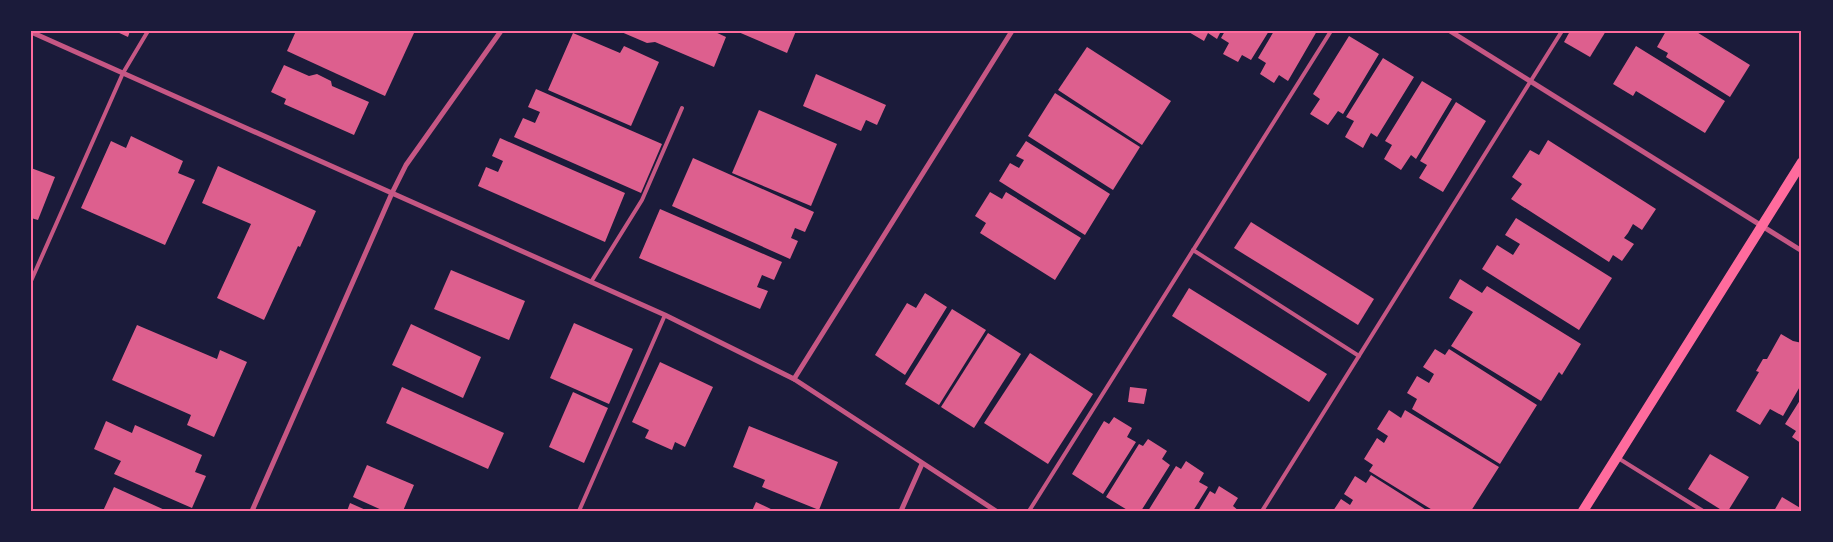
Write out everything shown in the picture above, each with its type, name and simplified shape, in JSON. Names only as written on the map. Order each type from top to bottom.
[{"type":"main road","points":[[1583,511],[1802,162]]},
{"type":"street","points":[[252,511],[406,165],[501,31]]},
{"type":"street","points":[[794,379],[1012,31]]},
{"type":"street","points":[[1450,31],[1802,251]]},
{"type":"street","points":[[31,32],[665,315],[794,379],[996,511]]},
{"type":"street","points":[[901,511],[922,464]]},
{"type":"lane","points":[[31,281],[123,73],[148,31]]},
{"type":"lane","points":[[1029,511],[1330,31]]},
{"type":"lane","points":[[1262,511],[1562,31]]},
{"type":"lane","points":[[591,282],[642,200],[682,108]]},
{"type":"lane","points":[[1193,250],[1359,356]]},
{"type":"lane","points":[[579,511],[665,315]]},
{"type":"lane","points":[[1617,457],[1703,511]]},
{"type":"building","points":[[115,31],[130,31],[128,37]]},
{"type":"building","points":[[296,31],[411,31],[414,33],[385,96],[287,51]]},
{"type":"building","points":[[619,31],[713,31],[726,37],[714,67],[655,42],[647,43]]},
{"type":"building","points":[[736,31],[796,31],[787,53]]},
{"type":"building","points":[[1187,31],[1221,31],[1217,39],[1208,33],[1204,41]]},
{"type":"building","points":[[1225,31],[1269,31],[1251,60],[1242,55],[1238,62],[1223,54],[1229,43],[1221,38]]},
{"type":"building","points":[[1274,31],[1317,31],[1288,81],[1279,75],[1274,83],[1260,74],[1266,63],[1258,58]]},
{"type":"building","points":[[1570,31],[1606,31],[1590,57],[1564,42]]},
{"type":"building","points":[[1666,31],[1695,31],[1750,65],[1730,97],[1666,57],[1668,53],[1657,47]]},
{"type":"building","points":[[573,33],[620,53],[624,46],[659,62],[631,126],[548,90]]},
{"type":"building","points":[[1349,36],[1379,54],[1343,114],[1338,111],[1328,125],[1310,114],[1320,99],[1313,94]]},
{"type":"building","points":[[1636,46],[1725,101],[1705,133],[1636,91],[1633,96],[1613,84]]},
{"type":"building","points":[[1087,47],[1171,101],[1142,145],[1058,90]]},
{"type":"building","points":[[1383,58],[1414,77],[1377,137],[1371,133],[1363,148],[1345,137],[1354,121],[1346,117]]},
{"type":"building","points":[[284,65],[309,76],[317,74],[331,81],[332,86],[369,102],[354,135],[284,104],[286,99],[271,92]]},
{"type":"building","points":[[816,74],[886,105],[877,125],[866,120],[861,131],[803,106]]},
{"type":"building","points":[[1422,81],[1452,99],[1416,159],[1411,155],[1401,170],[1384,159],[1392,145],[1385,141]]},
{"type":"building","points":[[536,89],[662,144],[641,193],[514,137],[523,118],[535,123],[540,112],[528,107]]},
{"type":"building","points":[[1055,93],[1140,147],[1113,190],[1028,136]]},
{"type":"building","points":[[1456,102],[1486,121],[1443,192],[1419,178],[1427,165],[1420,161]]},
{"type":"building","points":[[759,110],[837,144],[811,206],[732,173]]},
{"type":"building","points":[[131,136],[183,161],[178,173],[195,180],[165,245],[81,208],[111,141],[126,148]]},
{"type":"building","points":[[500,138],[625,193],[605,242],[478,186],[486,167],[498,172],[503,161],[492,156]]},
{"type":"building","points":[[1548,140],[1656,209],[1642,230],[1633,224],[1624,238],[1634,244],[1622,261],[1613,255],[1609,262],[1511,199],[1522,184],[1512,177],[1530,150],[1539,155]]},
{"type":"building","points":[[1026,141],[1110,194],[1085,235],[999,181],[1010,163],[1019,168],[1024,160],[1016,156]]},
{"type":"building","points":[[693,158],[814,212],[805,232],[795,228],[791,238],[798,241],[790,259],[672,206]]},
{"type":"building","points":[[218,166],[316,211],[264,320],[217,298],[251,224],[202,203]]},
{"type":"building","points":[[31,168],[55,177],[38,220],[31,218]]},
{"type":"building","points":[[990,192],[1002,199],[1006,192],[1081,238],[1055,280],[980,233],[986,223],[975,216]]},
{"type":"building","points":[[660,209],[782,262],[774,280],[762,275],[757,287],[768,291],[760,309],[639,258]]},
{"type":"building","points":[[1516,218],[1612,278],[1579,330],[1482,269],[1497,245],[1513,255],[1520,244],[1505,235]]},
{"type":"building","points":[[1251,222],[1374,299],[1358,325],[1234,248]]},
{"type":"building","points":[[451,270],[525,301],[509,340],[434,309]]},
{"type":"building","points":[[1460,279],[1482,293],[1487,286],[1581,344],[1562,375],[1559,372],[1541,401],[1451,346],[1473,312],[1449,298]]},
{"type":"building","points":[[1189,288],[1327,374],[1309,402],[1172,316]]},
{"type":"building","points":[[925,293],[947,307],[905,375],[875,355],[907,303],[916,308]]},
{"type":"building","points":[[952,309],[986,330],[939,405],[905,384]]},
{"type":"building","points":[[574,323],[633,349],[609,404],[550,378]]},
{"type":"building","points":[[411,324],[481,357],[463,398],[392,365]]},
{"type":"building","points":[[137,325],[217,359],[220,350],[247,362],[214,437],[187,425],[191,415],[112,380]]},
{"type":"building","points":[[988,333],[1021,354],[974,428],[941,407]]},
{"type":"building","points":[[1781,334],[1793,341],[1802,343],[1802,383],[1783,416],[1770,409],[1760,425],[1736,411],[1759,372],[1756,371],[1763,359],[1767,359]]},
{"type":"building","points":[[1435,349],[1445,355],[1449,349],[1537,405],[1500,464],[1412,409],[1417,399],[1407,393],[1417,376],[1429,383],[1434,374],[1423,367]]},
{"type":"building","points":[[1030,353],[1093,394],[1048,464],[984,423]]},
{"type":"building","points":[[660,362],[713,387],[685,447],[675,442],[672,450],[645,438],[649,430],[632,422]]},
{"type":"building","points":[[402,387],[504,433],[488,469],[386,423]]},
{"type":"building","points":[[1130,387],[1147,389],[1144,404],[1128,402]]},
{"type":"building","points":[[573,392],[608,408],[584,463],[549,447]]},
{"type":"building","points":[[1802,397],[1802,444],[1792,437],[1796,431],[1785,424]]},
{"type":"building","points":[[1389,410],[1401,418],[1405,410],[1499,467],[1471,511],[1434,511],[1369,471],[1373,465],[1364,459],[1377,438],[1384,443],[1388,436],[1377,429]]},
{"type":"building","points":[[1114,417],[1132,428],[1127,437],[1136,442],[1103,494],[1072,474],[1104,421],[1109,424]]},
{"type":"building","points":[[106,421],[132,433],[135,425],[202,455],[195,472],[206,476],[192,508],[114,474],[121,461],[94,449]]},
{"type":"building","points":[[749,426],[838,462],[819,510],[762,487],[765,480],[733,467]]},
{"type":"building","points":[[1148,439],[1167,451],[1162,459],[1170,465],[1141,511],[1129,511],[1106,497],[1139,444],[1143,446]]},
{"type":"building","points":[[1710,454],[1749,477],[1728,511],[1723,511],[1688,489]]},
{"type":"building","points":[[1186,461],[1204,473],[1199,482],[1208,487],[1193,511],[1148,511],[1176,466],[1181,469]]},
{"type":"building","points":[[367,465],[414,485],[403,511],[384,511],[353,497]]},
{"type":"building","points":[[1371,475],[1428,511],[1333,511],[1341,499],[1350,505],[1353,500],[1344,494],[1355,476],[1366,483]]},
{"type":"building","points":[[1219,486],[1238,498],[1233,506],[1239,511],[1198,511],[1210,491],[1215,494]]},
{"type":"building","points":[[114,487],[167,511],[103,511]]},
{"type":"building","points":[[1782,497],[1802,509],[1802,511],[1774,511]]},
{"type":"building","points":[[756,502],[775,511],[752,511]]},
{"type":"building","points":[[350,503],[368,511],[347,511]]}]
